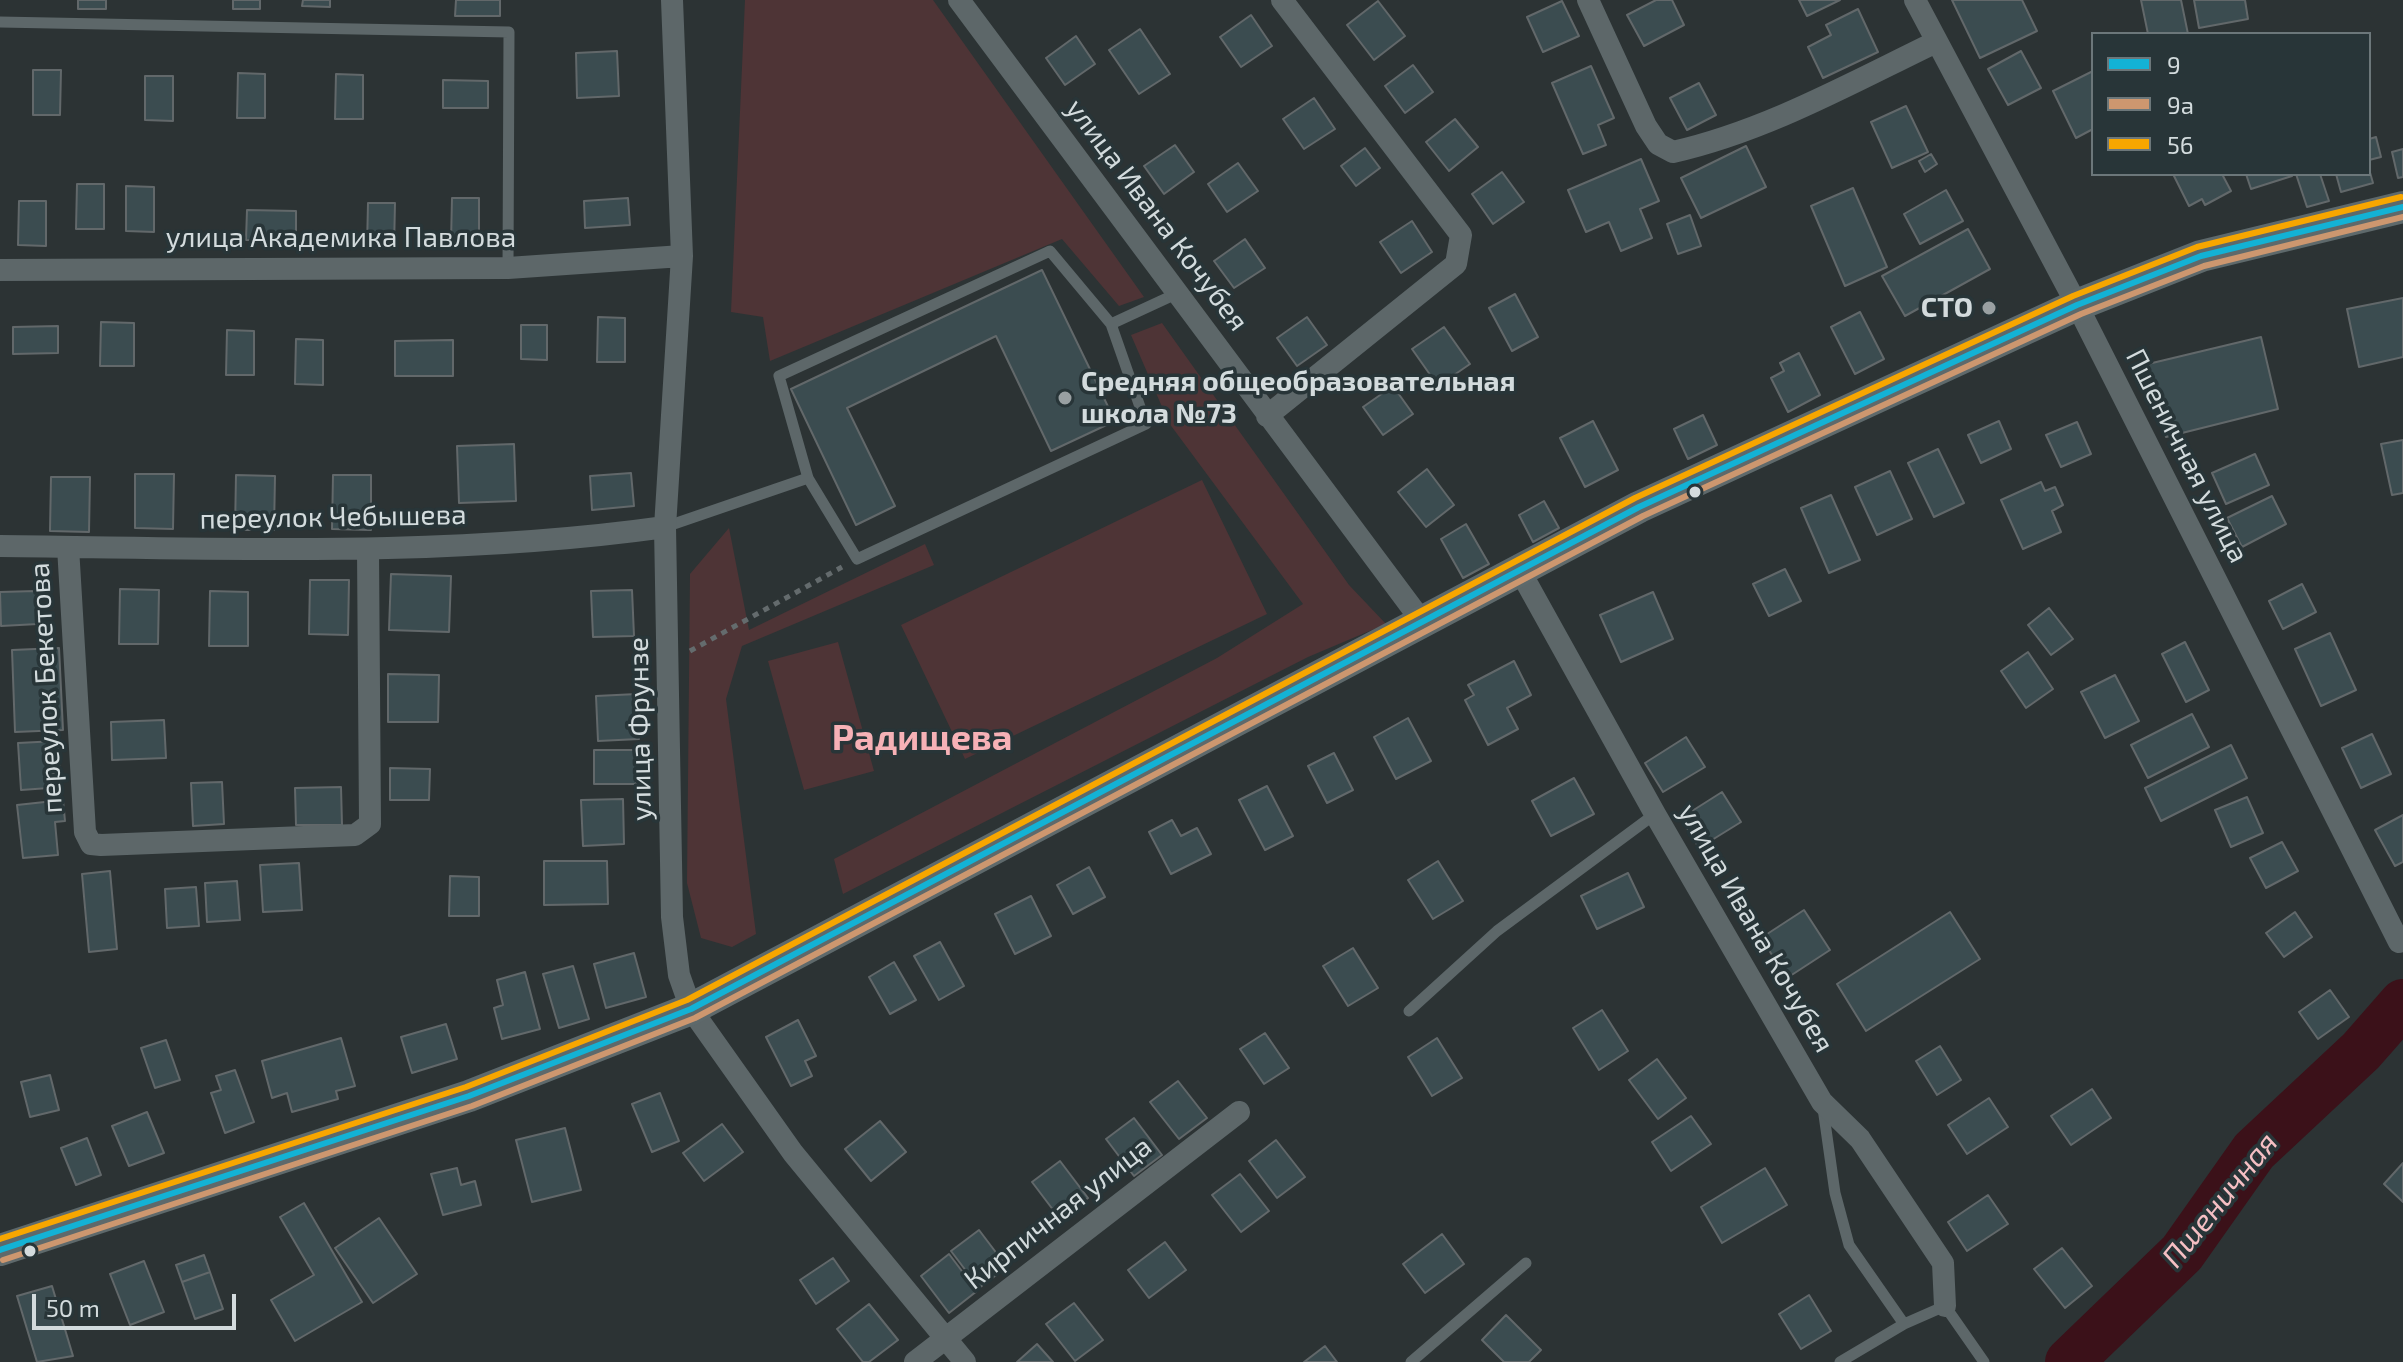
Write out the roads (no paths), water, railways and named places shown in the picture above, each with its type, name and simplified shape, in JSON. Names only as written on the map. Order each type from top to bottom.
[{"type":"main road","points":[[0,1250],[469,1096],[691,1009],[1639,507],[2077,305],[2201,256],[2403,207]]},
{"type":"street","name":"улица Фрунзе","points":[[672,0],[682,256],[665,527],[670,662],[672,917],[679,975],[691,1009],[793,1153],[965,1362]]},
{"type":"street","name":"улица Ивана Кочубея","points":[[959,0],[1421,620]]},
{"type":"street","points":[[1267,416],[1456,264],[1461,235],[1282,0]]},
{"type":"street","points":[[1588,0],[1646,126],[1658,144],[1673,152],[1738,134],[1779,117],[1936,42]]},
{"type":"street","name":"Пшеничная улица","points":[[1915,0],[2077,305],[2399,942]]},
{"type":"street","name":"улица Академика Павлова","points":[[0,270],[508,268],[682,256]]},
{"type":"street","name":"переулок Чебышева","points":[[0,546],[368,551],[549,542],[665,527]]},
{"type":"street","name":"переулок Бекетова","points":[[68,547],[85,832],[91,844],[101,845],[355,835],[365,831],[370,824],[368,551]]},
{"type":"street","name":"улица Ивана Кочубея","points":[[1520,571],[1655,814],[1822,1102],[1860,1139],[1943,1263],[1945,1306]]},
{"type":"street","name":"Кирпичная улица","points":[[915,1362],[1239,1112]]},
{"type":"lane","points":[[0,22],[509,32],[508,268]]},
{"type":"lane","points":[[1050,251],[1111,324],[1146,424],[857,559],[808,478],[779,376],[1050,251]]},
{"type":"lane","points":[[1111,324],[1179,293]]},
{"type":"lane","points":[[665,527],[808,478]]},
{"type":"lane","points":[[1409,1011],[1497,931],[1655,814]]},
{"type":"lane","points":[[1822,1102],[1835,1193],[1849,1245],[1904,1324]]},
{"type":"lane","points":[[1411,1362],[1526,1263]]},
{"type":"lane","points":[[1840,1362],[1904,1324],[1945,1306],[1984,1362]]},
{"type":"waterway","name":"Пшеничная","points":[[2069,1362],[2182,1253],[2254,1151],[2361,1051],[2403,1003]]},
{"type":"place","name":"СТО","points":[[1989,308]]},
{"type":"place","name":"Средняя общеобразовательная школа №73","points":[[1065,398]]},
{"type":"district","name":"Радищева","points":[[922,738]]}]
